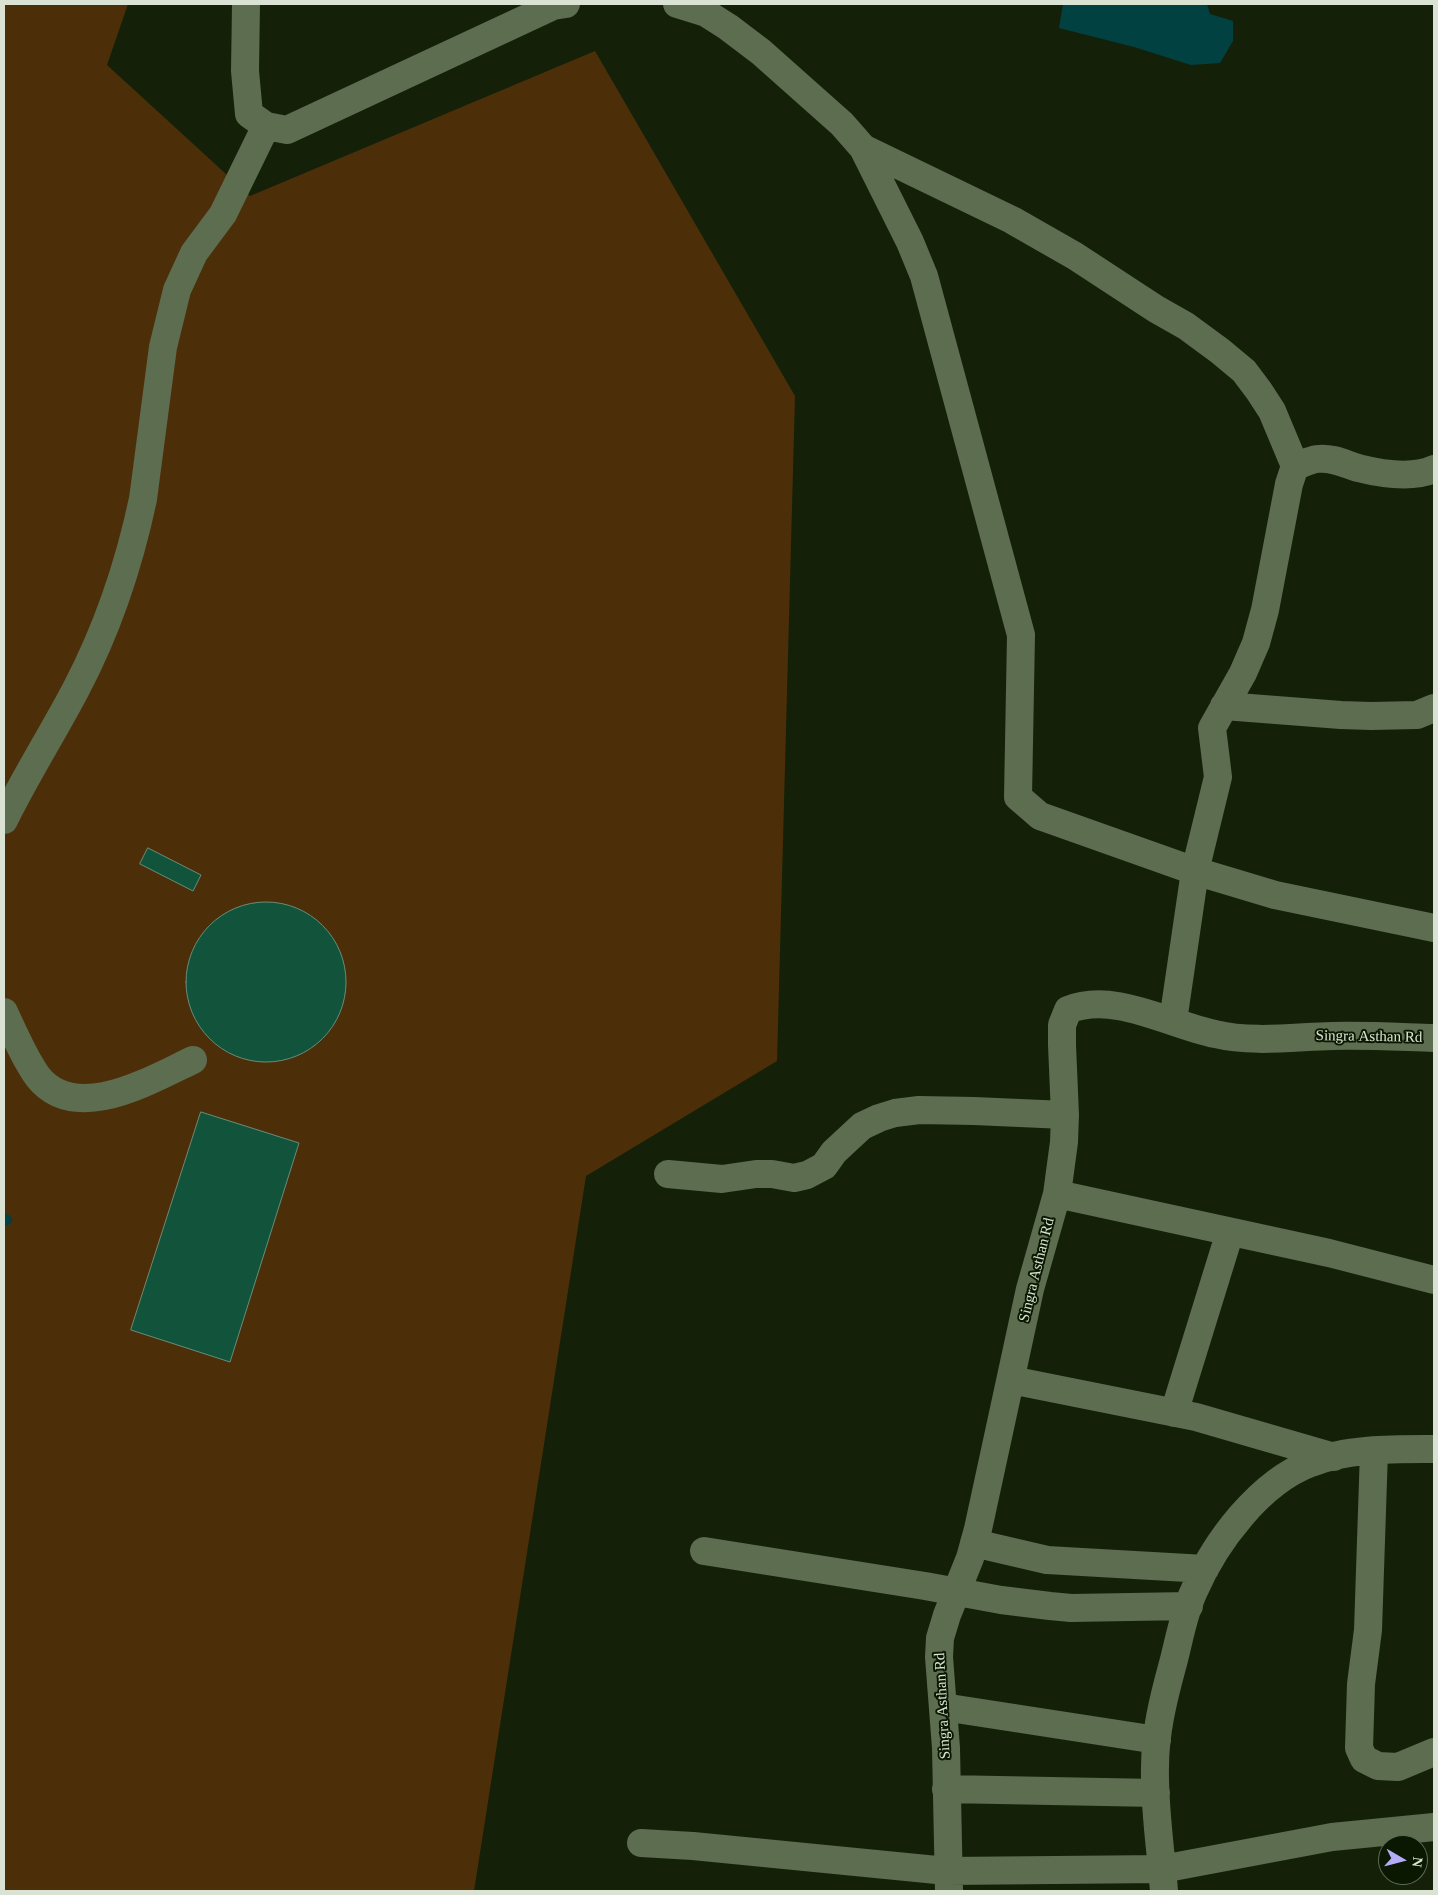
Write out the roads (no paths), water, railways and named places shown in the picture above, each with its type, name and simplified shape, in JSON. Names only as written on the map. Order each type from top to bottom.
[{"type":"street","points":[[246,4],[245,71],[249,114],[266,126],[287,130],[553,6],[566,4]]},
{"type":"street","points":[[677,4],[706,13],[761,52],[842,124],[863,148],[910,242],[924,276],[1022,634],[1018,797],[1040,816],[1195,871],[1275,895],[1434,928]]},
{"type":"street","points":[[4,820],[76,690],[104,629],[138,523],[163,347],[177,290],[194,253],[223,214],[266,126]]},
{"type":"street","points":[[863,148],[1012,220],[1075,256],[1156,309],[1186,326],[1244,371],[1272,411],[1295,466],[1289,484],[1266,610],[1256,643],[1243,673],[1212,728],[1218,777],[1195,871],[1173,1021]]},
{"type":"street","points":[[1295,466],[1317,459],[1337,460],[1358,468],[1386,473],[1426,473],[1434,469]]},
{"type":"street","points":[[1224,706],[1380,716],[1417,715],[1434,708]]},
{"type":"street","name":"Singra Asthan Rd","points":[[948,1881],[944,1707],[939,1657],[940,1638],[974,1543],[1030,1289],[1057,1194],[1064,1142],[1065,1115],[1062,1025],[1068,1010],[1080,1006],[1122,1008],[1150,1012],[1216,1035],[1238,1037],[1434,1038]]},
{"type":"street","points":[[4,1012],[39,1078],[62,1094],[80,1098],[97,1098],[128,1090],[193,1060]]},
{"type":"street","points":[[668,1174],[722,1179],[756,1174],[772,1174],[794,1178],[807,1175],[824,1166],[834,1152],[862,1126],[895,1113],[919,1110],[1065,1115]]},
{"type":"street","points":[[1057,1194],[1329,1253],[1434,1280]]},
{"type":"street","points":[[1174,1412],[1230,1232]]},
{"type":"street","points":[[1011,1380],[1174,1412],[1334,1457]]},
{"type":"street","points":[[1163,1880],[1154,1767],[1160,1714],[1193,1592],[1221,1543],[1247,1509],[1283,1476],[1312,1462],[1360,1452],[1434,1449]]},
{"type":"street","points":[[1374,1451],[1368,1630],[1361,1684],[1359,1748],[1364,1759],[1378,1766],[1398,1767],[1434,1752]]},
{"type":"street","points":[[974,1543],[1047,1560],[1205,1569]]},
{"type":"street","points":[[704,1551],[957,1591],[1002,1600],[1071,1608],[1189,1606]]},
{"type":"street","points":[[944,1707],[1157,1740]]},
{"type":"street","points":[[946,1789],[1156,1793]]},
{"type":"street","points":[[641,1843],[782,1854],[948,1881],[1163,1880],[1332,1837],[1434,1827]]},
{"type":"water","points":[[1063,4],[1207,4],[1210,14],[1233,21],[1233,41],[1220,63],[1191,65],[1134,47],[1059,28]]}]
